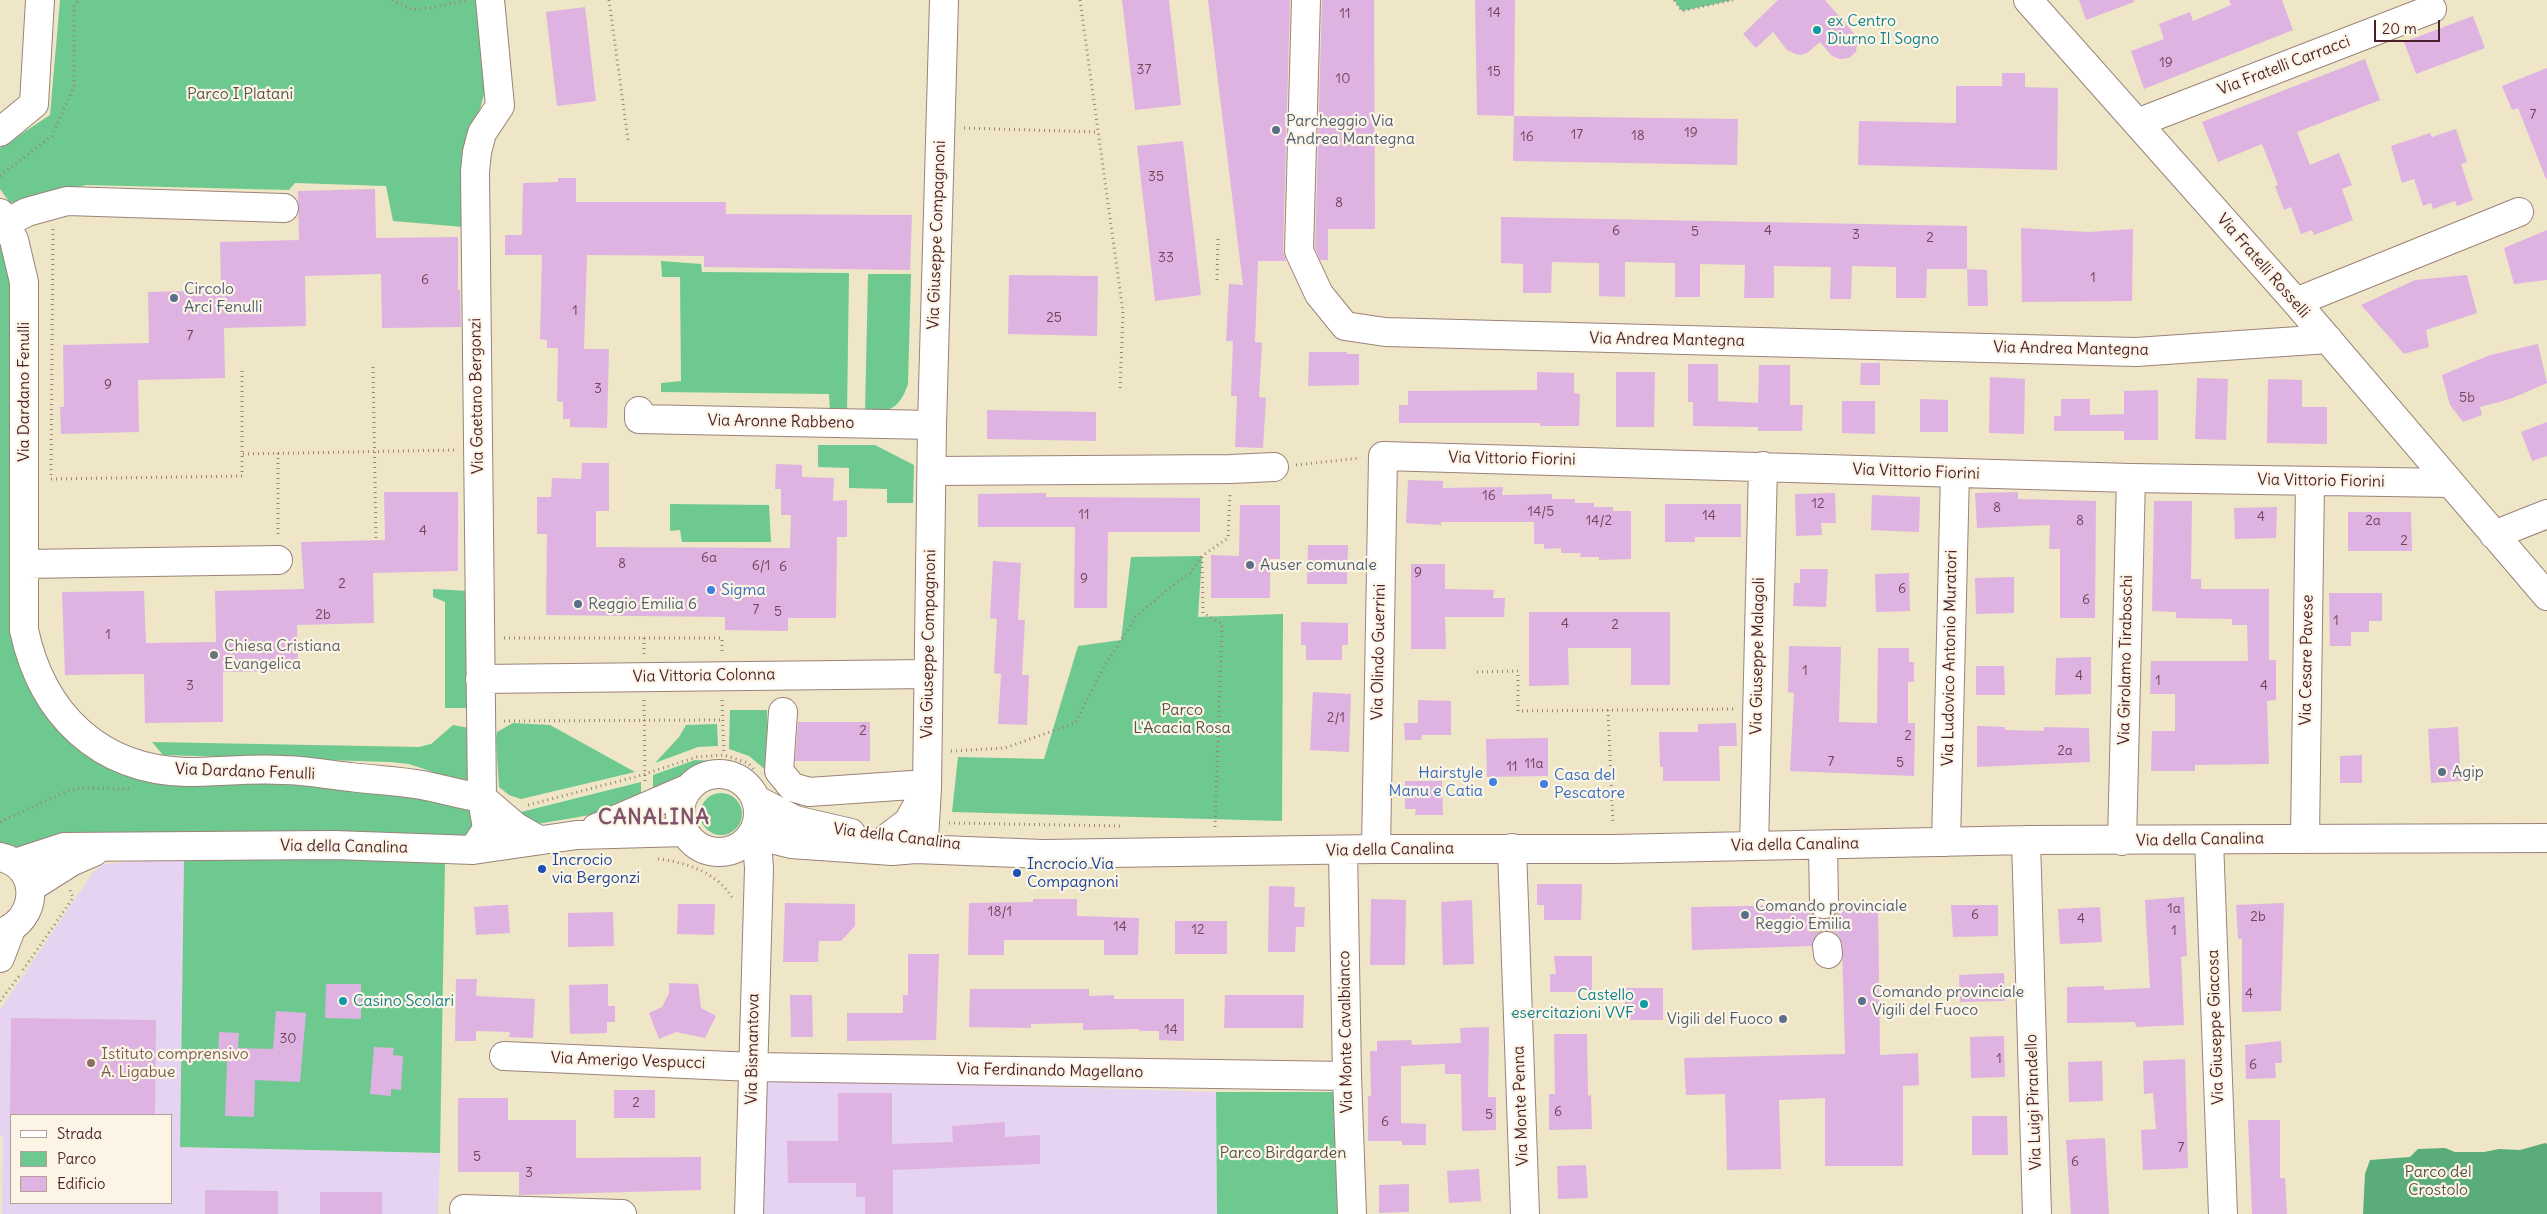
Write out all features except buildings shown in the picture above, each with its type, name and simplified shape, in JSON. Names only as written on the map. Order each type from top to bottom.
[{"type":"street","points":[[0,132],[34,104],[40,0]]},
{"type":"street","name":"Via Gaetano Bergonzi","points":[[473,850],[486,828],[482,798],[480,679],[476,161],[482,133],[500,106],[490,0]]},
{"type":"street","name":"Via Giuseppe Compagnoni","points":[[920,844],[927,786],[933,470],[932,425],[944,0]]},
{"type":"street","name":"Via Andrea Mantegna","points":[[1306,0],[1299,251],[1319,294],[1345,326],[1385,332],[2136,352],[2328,339]]},
{"type":"street","name":"Via Fratelli Rosselli","points":[[2028,0],[2296,302],[2547,596]]},
{"type":"street","name":"Via Fratelli Carracci","points":[[2137,123],[2432,9]]},
{"type":"street","name":"Via Dardano Fenulli","points":[[284,208],[67,201],[3,218],[20,260],[25,300],[24,630],[29,652],[44,688],[53,704],[67,721],[84,736],[117,756],[155,768],[186,772],[283,770],[422,785],[482,798]]},
{"type":"street","points":[[2296,302],[2519,212]]},
{"type":"street","name":"Via Aronne Rabbeno","points":[[639,411],[639,419],[932,425]]},
{"type":"street","name":"Via Vittorio Fiorini","points":[[1383,456],[2131,478],[2450,483]]},
{"type":"street","name":"Via Olindo Guerrini","points":[[1376,849],[1383,456]]},
{"type":"street","name":"Via Giuseppe Malagoli","points":[[1754,846],[1763,466]]},
{"type":"street","points":[[933,470],[1231,469],[1274,467]]},
{"type":"street","name":"Via Ludovico Antonio Muratori","points":[[1946,842],[1954,473]]},
{"type":"street","name":"Via Girolamo Tiraboschi","points":[[2122,841],[2131,478]]},
{"type":"street","name":"Via Cesare Pavese","points":[[2305,838],[2310,481]]},
{"type":"street","points":[[2494,535],[2547,514]]},
{"type":"street","points":[[25,564],[278,560]]},
{"type":"street","name":"Via Vittoria Colonna","points":[[480,679],[928,674]]},
{"type":"street","points":[[783,712],[779,771],[792,787],[809,792],[927,786]]},
{"type":"street","name":"Via della Canalina","points":[[577,835],[689,788],[702,778],[726,774],[748,786],[758,789],[801,822],[840,832],[920,844],[1043,854],[1376,849],[1614,849],[2026,840],[2547,838]]},
{"type":"street","name":"Via Giuseppe Compagnoni","points":[[887,838],[908,822],[927,786]]},
{"type":"street","points":[[689,788],[681,804],[680,822],[694,843],[710,852],[735,850],[747,841],[756,829],[759,815],[758,789]]},
{"type":"street","points":[[482,798],[516,827],[539,840]]},
{"type":"street","name":"Via della Canalina","points":[[756,829],[771,839],[791,844],[892,851],[920,844]]},
{"type":"street","name":"Via Bismantova","points":[[749,1214],[757,885],[759,868],[756,829]]},
{"type":"street","name":"Via della Canalina","points":[[7,860],[64,847],[334,845],[473,850],[577,835],[685,832]]},
{"type":"street","name":"Via Luigi Pirandello","points":[[2026,840],[2037,1214]]},
{"type":"street","name":"Via Giuseppe Giacosa","points":[[2209,840],[2223,1214]]},
{"type":"street","points":[[1823,845],[1824,904]]},
{"type":"street","name":"Via della Canalina","points":[[7,860],[25,874],[30,888],[71,862],[110,846]]},
{"type":"street","name":"Via Monte Penna","points":[[1512,848],[1525,1214]]},
{"type":"street","points":[[735,850],[757,885]]},
{"type":"street","name":"Via Monte Cavalbianco","points":[[1342,850],[1352,1214]]},
{"type":"street","points":[[0,958],[6,931],[21,921],[27,911],[31,900],[30,888]]},
{"type":"street","name":"Via Amerigo Vespucci","points":[[504,1056],[753,1066]]},
{"type":"street","name":"Via Ferdinando Magellano","points":[[753,1066],[1347,1076]]},
{"type":"street","points":[[464,1209],[622,1214]]},
{"type":"path","points":[[392,0],[411,9],[422,9],[472,0]]},
{"type":"path","points":[[609,0],[628,140]]},
{"type":"path","points":[[1080,0],[1123,312],[1120,391]]},
{"type":"path","points":[[1674,0],[1682,11],[1733,0]]},
{"type":"path","points":[[962,128],[1098,132]]},
{"type":"path","points":[[51,488],[53,204]]},
{"type":"path","points":[[1217,280],[1218,239]]},
{"type":"path","points":[[373,367],[376,540]]},
{"type":"path","points":[[51,479],[242,476],[242,369]]},
{"type":"path","points":[[243,454],[478,449]]},
{"type":"path","points":[[278,453],[278,560]]},
{"type":"path","points":[[1274,467],[1383,456]]},
{"type":"path","points":[[943,752],[1005,748],[1075,723],[1105,666],[1136,617],[1168,588],[1190,573],[1202,556],[1228,538],[1231,469]]},
{"type":"path","points":[[1202,556],[1204,613],[1222,624],[1215,828]]},
{"type":"path","points":[[1477,672],[1518,671],[1518,711],[1757,709]]},
{"type":"path","points":[[1608,710],[1614,849]]},
{"type":"path","points":[[501,721],[723,720]]},
{"type":"path","points":[[636,777],[697,757],[724,755],[748,763],[758,789]]},
{"type":"path","points":[[654,859],[671,860],[708,873],[725,886],[734,900]]},
{"type":"shaded area","name":"Istituto comprensivo A. Ligabue","points":[[184,858],[180,1147],[440,1153],[438,1214],[2,1214],[3,1136],[0,1134],[0,1010],[94,871],[104,864]]},
{"type":"shaded area","points":[[765,1078],[1216,1092],[1217,1214],[762,1214]]},
{"type":"green space","name":"Parco I Platani","points":[[60,0],[478,0],[487,82],[469,153],[464,227],[393,221],[386,186],[295,183],[289,190],[86,185],[10,203],[0,189],[0,148],[50,115]]},
{"type":"green space","points":[[1674,0],[1733,0],[1682,11]]},
{"type":"green space","points":[[0,243],[12,281],[10,505],[15,641],[33,693],[57,730],[76,746],[281,781],[421,797],[477,806],[470,849],[18,851],[0,846]]},
{"type":"green space","points":[[661,261],[701,264],[702,272],[849,273],[847,414],[830,413],[829,394],[661,392],[661,383],[681,381],[680,277],[662,277]]},
{"type":"green space","points":[[868,274],[911,274],[908,384],[901,399],[892,408],[865,413]]},
{"type":"green space","points":[[818,445],[875,445],[914,465],[913,503],[887,503],[887,489],[849,488],[849,468],[818,467]]},
{"type":"green space","points":[[670,504],[769,505],[771,542],[682,542],[680,530],[670,531]]},
{"type":"green space","name":"Parco L'Acacia Rosa","points":[[1202,556],[1198,617],[1283,614],[1282,821],[952,812],[958,757],[1044,759],[1078,646],[1121,640],[1131,557]]},
{"type":"green space","points":[[433,589],[470,591],[470,708],[445,708],[445,602],[433,597]]},
{"type":"green space","points":[[730,710],[767,710],[768,772],[749,756],[729,749]]},
{"type":"green space","points":[[513,723],[550,725],[635,772],[521,799],[509,795],[499,787],[496,740],[497,732]]},
{"type":"green space","points":[[717,724],[718,746],[698,747],[655,763],[679,737],[686,725]]},
{"type":"green space","points":[[453,725],[469,728],[469,780],[463,782],[409,764],[390,762],[163,755],[152,742],[419,747],[431,744]]},
{"type":"green space","points":[[695,760],[718,761],[706,764],[653,796],[653,775]]},
{"type":"green space","points":[[641,782],[641,800],[608,812],[537,824],[513,814]]},
{"type":"green space","points":[[725,793],[733,796],[739,802],[742,814],[739,826],[733,832],[717,835],[709,832],[703,826],[700,810],[703,802],[709,796]]},
{"type":"green space","points":[[184,858],[445,861],[440,1153],[180,1147]]},
{"type":"green space","name":"Parco Birdgarden","points":[[1216,1092],[1347,1092],[1352,1214],[1217,1214]]},
{"type":"green space","name":"Parco del Crostolo","points":[[2547,1144],[2547,1214],[2363,1214],[2365,1174],[2370,1160],[2410,1157],[2418,1149],[2445,1148],[2455,1152],[2484,1152],[2499,1149],[2520,1150]]},
{"type":"tunnel","points":[[1824,904],[1827,946]]},
{"type":"place","name":"ex Centro Diurno Il Sogno","points":[[1817,30]]},
{"type":"place","name":"Parcheggio Via Andrea Mantegna","points":[[1276,130]]},
{"type":"place","name":"Circolo Arci Fenulli","points":[[174,298]]},
{"type":"place","name":"Auser comunale","points":[[1250,565]]},
{"type":"place","name":"Sigma","points":[[711,590]]},
{"type":"place","name":"Reggio Emilia 6","points":[[578,604]]},
{"type":"place","name":"Chiesa Cristiana Evangelica","points":[[214,655]]},
{"type":"place","name":"Agip","points":[[2442,772]]},
{"type":"place","name":"Hairstyle Manu e Catia","points":[[1493,782]]},
{"type":"place","name":"Casa del Pescatore","points":[[1544,784]]},
{"type":"place","name":"Incrocio via Bergonzi","points":[[542,869]]},
{"type":"place","name":"Incrocio Via Compagnoni","points":[[1017,873]]},
{"type":"place","name":"Comando provinciale Reggio Emilia","points":[[1745,915]]},
{"type":"place","name":"Casino Scolari","points":[[343,1001]]},
{"type":"place","name":"Comando provinciale Vigili del Fuoco","points":[[1862,1001]]},
{"type":"place","name":"Castello esercitazioni VVF","points":[[1644,1004]]},
{"type":"place","name":"Vigili del Fuoco","points":[[1783,1019]]},
{"type":"place","name":"Istituto comprensivo A. Ligabue","points":[[91,1063]]},
{"type":"district","name":"CANALINA","points":[[654,818]]}]
